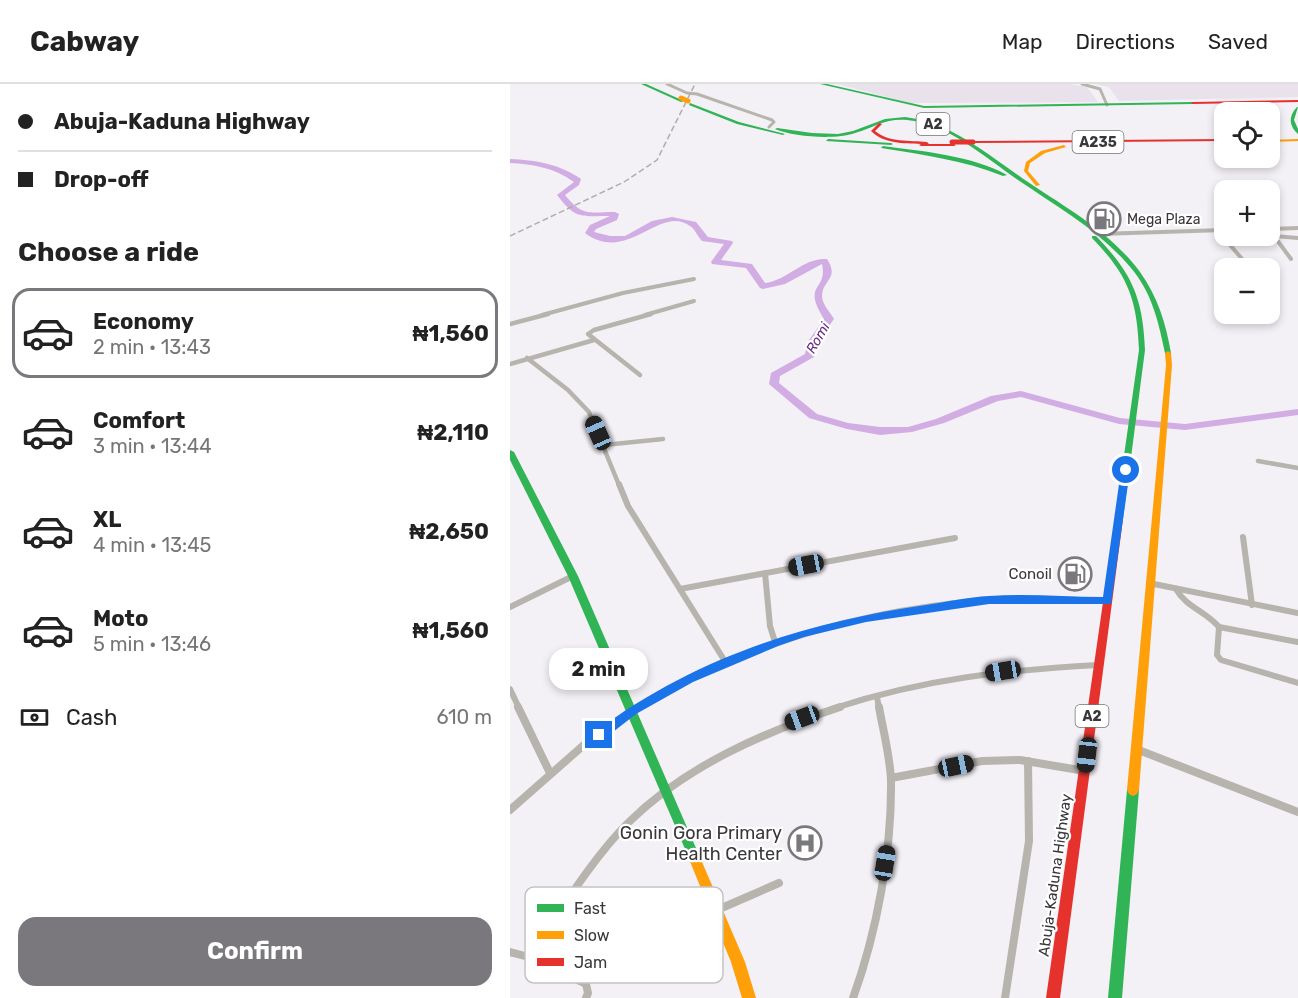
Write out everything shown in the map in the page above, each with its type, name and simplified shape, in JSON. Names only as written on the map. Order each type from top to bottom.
[{"type":"main road","name":"A2","points":[[643,84],[724,118],[841,144],[934,153],[979,164],[1005,175]]},
{"type":"main road","name":"A2","points":[[649,84],[685,101]]},
{"type":"main road","points":[[822,84],[924,107],[1298,100]]},
{"type":"main road","points":[[1298,108],[1292,114],[1291,120],[1298,133]]},
{"type":"main road","name":"A2","points":[[776,130],[833,135],[852,133],[888,120],[907,119],[927,122],[949,132],[1067,210],[1099,234],[1127,258],[1149,286],[1159,305],[1169,344],[1115,998]]},
{"type":"main road","points":[[927,143],[887,139],[876,135],[873,131],[877,125],[887,122],[910,120],[925,123],[942,131],[1005,175]]},
{"type":"main road","name":"A235","points":[[776,130],[849,140],[953,144]]},
{"type":"main road","name":"A235","points":[[776,130],[861,143],[1214,141]]},
{"type":"main road","points":[[1280,140],[1298,139]]},
{"type":"main road","name":"A235","points":[[973,143],[1090,144],[1214,141]]},
{"type":"main road","points":[[1067,210],[1029,177],[1026,165],[1033,157],[1043,152],[1090,144]]},
{"type":"main road","name":"Abuja-Kaduna Highway","points":[[1005,175],[1086,230],[1108,251],[1134,286],[1140,306],[1142,329],[1140,371],[1053,998]]},
{"type":"main road","points":[[510,452],[573,576],[706,887]]},
{"type":"main road","points":[[723,929],[750,998]]},
{"type":"street","points":[[667,84],[687,93],[697,94],[772,120],[776,130]]},
{"type":"street","points":[[1082,84],[1100,89],[1107,105]]},
{"type":"street","points":[[1280,229],[1298,228]]},
{"type":"street","points":[[1099,234],[1214,231]]},
{"type":"street","points":[[1291,259],[1274,236],[1298,238]]},
{"type":"street","points":[[1231,246],[1241,258]]},
{"type":"street","points":[[510,324],[623,293],[694,279]]},
{"type":"street","points":[[640,375],[588,334],[594,330],[694,301]]},
{"type":"street","points":[[510,364],[594,340]]},
{"type":"street","points":[[527,358],[568,390],[590,412],[628,506],[726,663]]},
{"type":"street","points":[[604,445],[663,439]]},
{"type":"street","points":[[1258,461],[1298,468]]},
{"type":"street","points":[[1243,537],[1252,605]]},
{"type":"street","points":[[680,589],[955,538]]},
{"type":"street","points":[[765,573],[770,626],[774,642]]},
{"type":"street","points":[[510,607],[573,576]]},
{"type":"street","points":[[1149,583],[1298,613]]},
{"type":"street","points":[[1176,589],[1183,601],[1208,615],[1219,627],[1298,642]]},
{"type":"street","points":[[510,810],[550,773],[632,711],[689,679],[774,642],[866,618],[932,606],[989,600],[1107,601]]},
{"type":"street","points":[[1219,627],[1217,655],[1221,660],[1298,683]]},
{"type":"street","points":[[578,887],[630,820],[664,792],[721,757],[784,725],[839,705],[949,680],[1003,671],[1098,665]]},
{"type":"street","points":[[510,689],[550,773]]},
{"type":"street","points":[[853,998],[863,971],[878,910],[888,840],[891,778],[877,697]]},
{"type":"street","points":[[1136,749],[1298,813]]},
{"type":"street","points":[[891,778],[982,761],[1028,761],[1085,771]]},
{"type":"street","points":[[1005,998],[1029,841],[1028,761]]},
{"type":"street","points":[[723,908],[779,883]]},
{"type":"street","points":[[510,951],[525,956]]},
{"type":"street","points":[[584,983],[588,988],[586,998]]},
{"type":"shaded area","points":[[838,84],[1071,84],[1087,87],[1098,102],[909,103]]},
{"type":"shaded area","points":[[1094,84],[1298,84],[1298,97],[1119,101],[1109,87]]},
{"type":"waterway","name":"Romi","points":[[510,161],[546,165],[578,181],[561,195],[574,211],[584,214],[615,214],[614,218],[593,227],[589,233],[615,239],[631,237],[660,221],[672,219],[693,224],[705,239],[729,243],[715,262],[749,266],[763,286],[782,282],[807,266],[824,261],[827,266],[827,279],[819,290],[818,299],[829,319],[812,343],[810,355],[775,375],[774,384],[813,416],[847,426],[880,431],[908,430],[940,421],[995,398],[1021,394],[1119,421],[1185,427],[1298,412]]},
{"type":"railway","points":[[510,236],[624,182],[657,160],[695,84]]},
{"type":"traffic: fast","points":[[643,84],[682,101]]},
{"type":"traffic: fast","points":[[822,84],[924,107],[1193,103]]},
{"type":"traffic: fast","points":[[690,104],[738,123],[783,134]]},
{"type":"traffic: fast","points":[[1298,108],[1292,120],[1298,133]]},
{"type":"traffic: fast","points":[[777,129],[838,135],[855,132],[877,122],[905,118],[923,121],[949,132],[1078,218],[1121,253],[1138,273],[1152,296],[1162,322],[1168,353]]},
{"type":"traffic: fast","points":[[828,140],[891,144]]},
{"type":"traffic: fast","points":[[883,147],[960,160],[1005,175]]},
{"type":"traffic: fast","points":[[1094,237],[1117,263],[1132,288],[1141,332],[1142,350],[1119,519]]},
{"type":"traffic: fast","points":[[510,452],[573,576],[695,859]]},
{"type":"traffic: fast","points":[[1115,998],[1133,790]]},
{"type":"traffic: slow","points":[[681,98],[688,101]]},
{"type":"traffic: slow","points":[[1280,141],[1298,140]]},
{"type":"traffic: slow","points":[[1038,185],[1026,171],[1028,162],[1043,152],[1064,146]]},
{"type":"traffic: slow","points":[[1133,790],[1169,365],[1168,353]]},
{"type":"traffic: slow","points":[[695,859],[707,887]]},
{"type":"traffic: slow","points":[[723,926],[738,962],[749,998]]},
{"type":"traffic: jam","points":[[1193,103],[1298,101]]},
{"type":"traffic: jam","points":[[880,124],[873,131],[884,138],[927,143]]},
{"type":"traffic: jam","points":[[973,142],[1214,140]]},
{"type":"traffic: jam","points":[[952,142],[973,142]]},
{"type":"traffic: jam","points":[[921,145],[954,145]]},
{"type":"traffic: jam","points":[[1053,998],[1119,519]]},
{"type":"place","name":"Mega Plaza","points":[[1104,219]]},
{"type":"place","name":"Conoil","points":[[1075,574]]},
{"type":"place","name":"Gonin Gora Primary Health Center","points":[[805,843]]},
{"type":"route","points":[[599,735],[632,711],[689,679],[774,642],[804,633],[866,618],[932,606],[989,600],[1107,601],[1126,470]]}]
